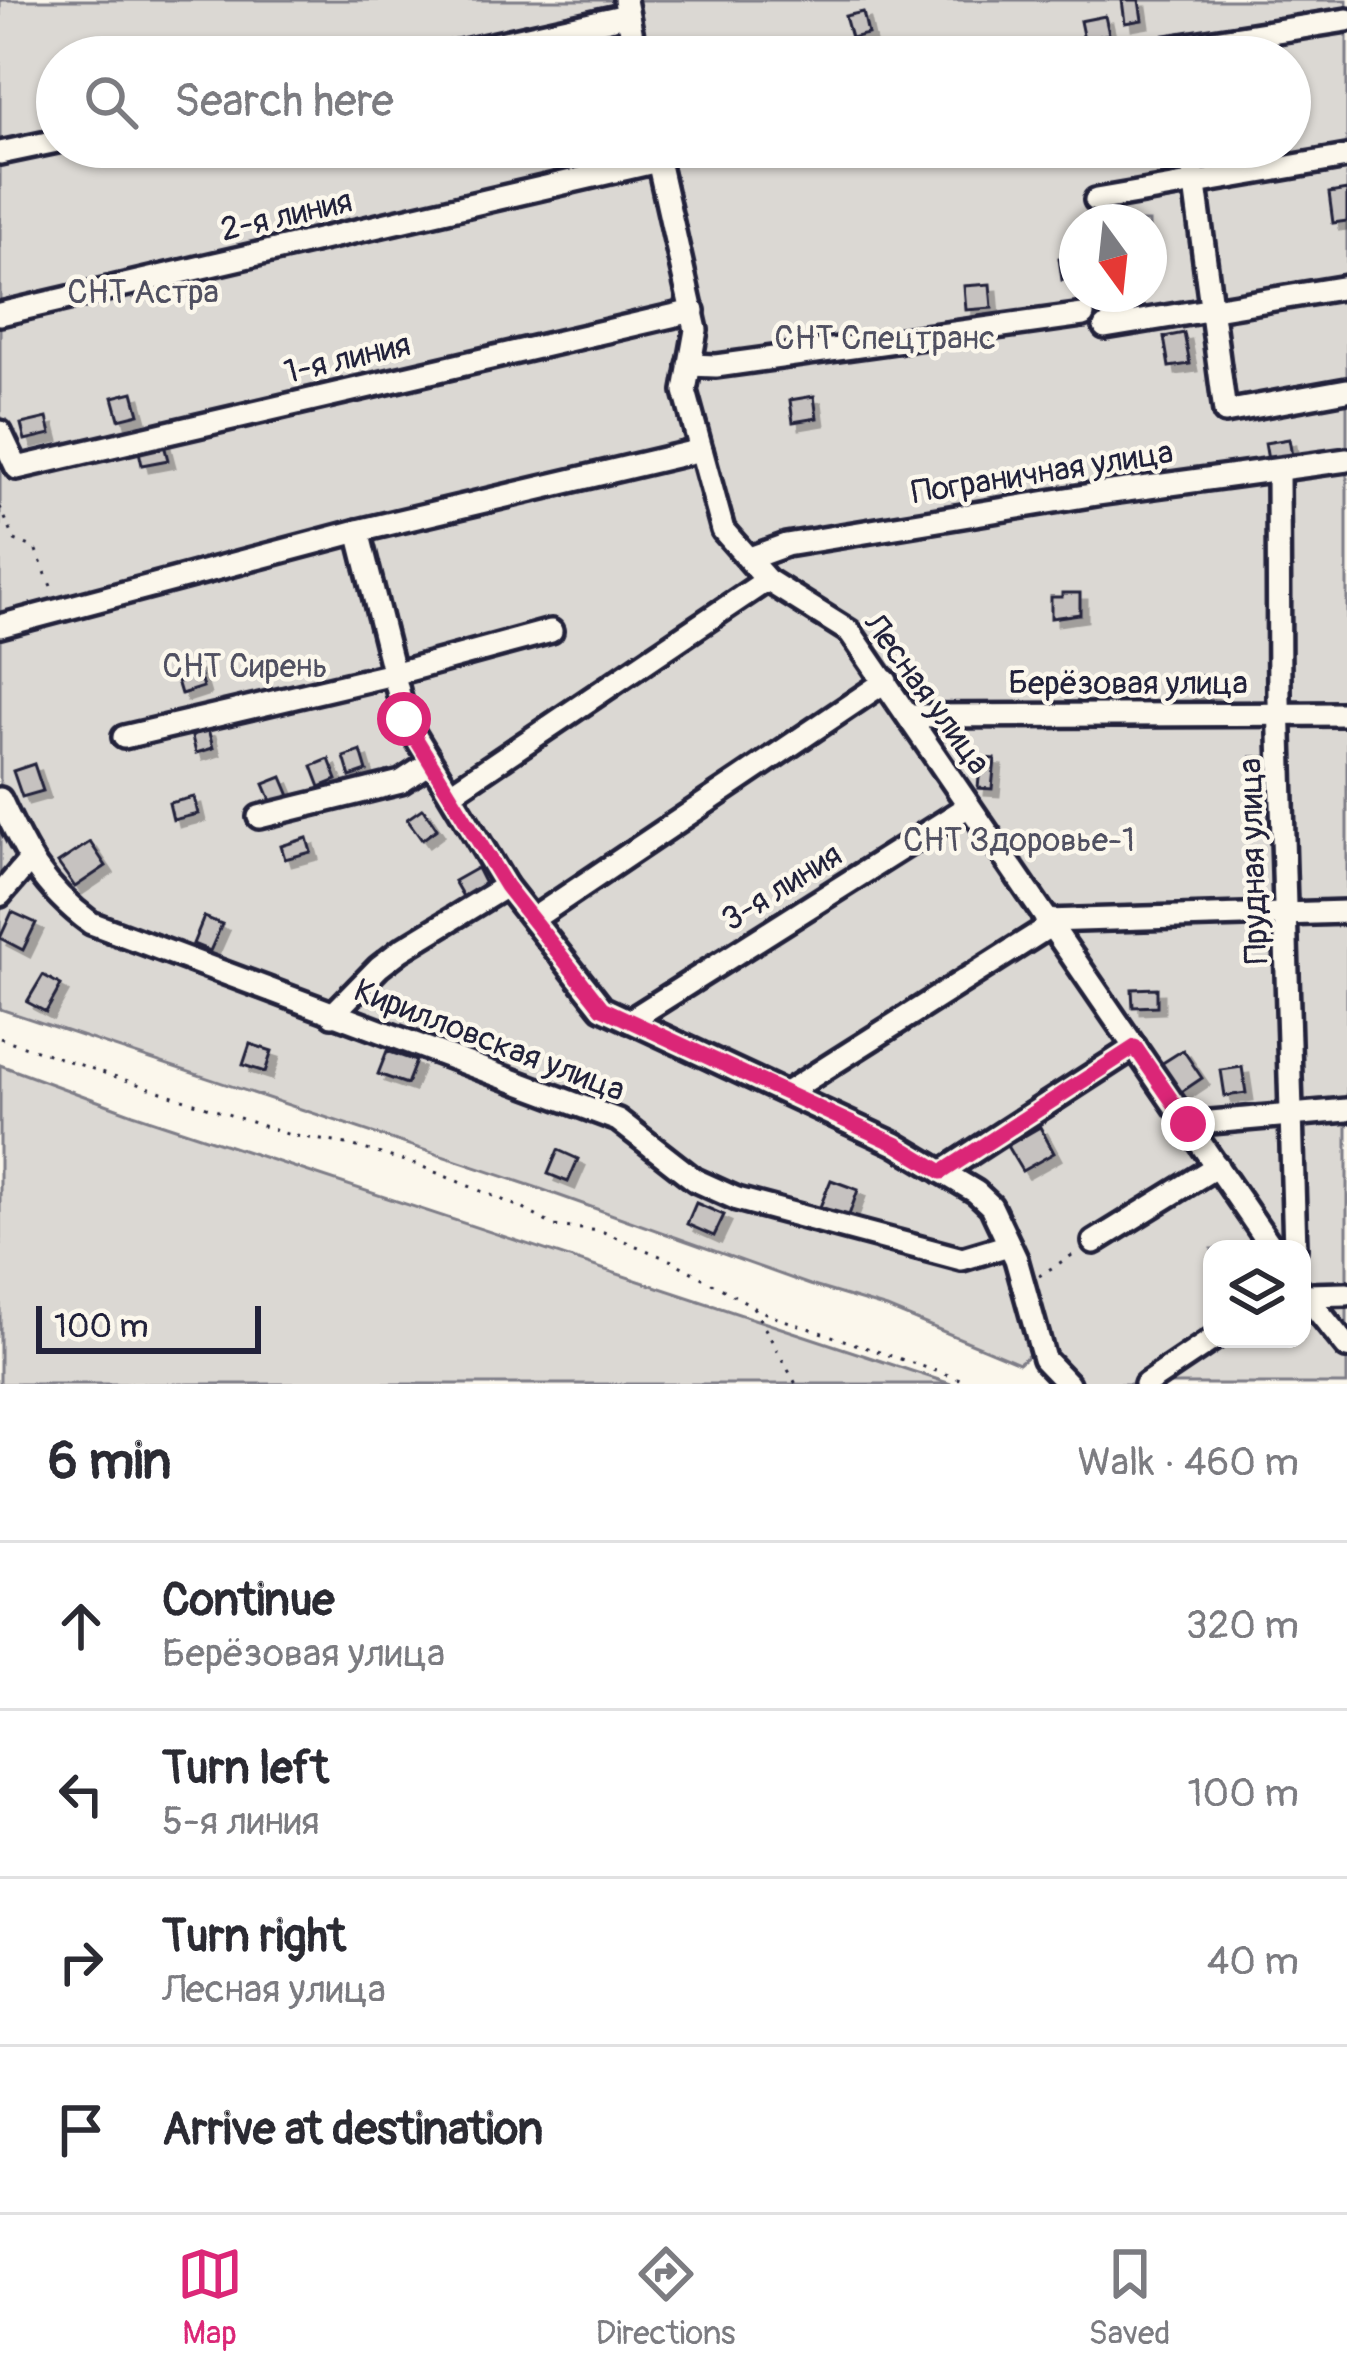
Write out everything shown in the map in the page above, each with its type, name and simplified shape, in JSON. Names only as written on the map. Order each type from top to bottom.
[{"type":"street","points":[[518,36],[626,8]]},
{"type":"street","points":[[1259,36],[1347,20]]},
{"type":"street","points":[[0,154],[36,146]]},
{"type":"street","points":[[1311,164],[1347,158]]},
{"type":"street","name":"2-я линия","points":[[0,314],[600,168]]},
{"type":"street","name":"Лесная улица","points":[[660,168],[696,330],[685,391],[723,530],[767,580],[850,632],[1267,1240]]},
{"type":"street","points":[[1193,168],[1225,412],[1347,390]]},
{"type":"street","points":[[1096,200],[1289,168]]},
{"type":"street","points":[[1105,327],[1347,287]]},
{"type":"street","name":"1-я линия","points":[[0,432],[16,468],[693,311]]},
{"type":"street","points":[[689,365],[716,366],[1084,315]]},
{"type":"street","points":[[0,626],[358,531],[700,450]]},
{"type":"street","name":"Пограничная улица","points":[[750,559],[786,545],[1097,494],[1347,460]]},
{"type":"street","name":"Прудная улица","points":[[1278,470],[1295,1240]]},
{"type":"street","points":[[358,531],[404,719],[506,886],[602,1008],[896,1144],[992,1206],[1025,1284],[1038,1347],[1049,1367],[1068,1384]]},
{"type":"street","points":[[451,793],[767,580]]},
{"type":"street","points":[[124,736],[392,674],[551,631]]},
{"type":"street","points":[[533,920],[886,681]]},
{"type":"street","name":"Берёзовая улица","points":[[909,716],[1347,714]]},
{"type":"street","points":[[260,817],[400,782],[430,763]]},
{"type":"street","name":"Кирилловская улица","points":[[0,799],[29,861],[68,906],[91,923],[618,1120],[695,1180],[737,1199],[962,1259],[1009,1244]]},
{"type":"street","name":"3-я линия","points":[[629,1021],[969,806]]},
{"type":"street","points":[[0,895],[29,861]]},
{"type":"street","points":[[332,1015],[401,950],[506,886]]},
{"type":"street","points":[[788,1092],[1048,924],[1347,912]]},
{"type":"street","points":[[942,1172],[1135,1047]]},
{"type":"street","points":[[1188,1124],[1347,1110]]},
{"type":"street","points":[[1094,1242],[1217,1166]]},
{"type":"street","points":[[1311,1293],[1347,1294]]},
{"type":"street","points":[[1311,1302],[1347,1347]]},
{"type":"street","points":[[1146,1384],[1203,1346]]},
{"type":"path","points":[[0,507],[16,540],[35,548],[52,585],[56,611]]},
{"type":"path","points":[[0,1038],[290,1135],[347,1144],[418,1165],[554,1226],[601,1232],[672,1261],[752,1306],[975,1384]]},
{"type":"path","points":[[1025,1284],[1094,1242]]},
{"type":"path","points":[[752,1306],[796,1384]]},
{"type":"green space","points":[[0,0],[1347,0],[1347,1384],[1084,1384],[1039,1347],[1019,1363],[887,1308],[535,1187],[0,1009]]},
{"type":"green space","points":[[0,1065],[133,1114],[951,1384],[0,1384]]},
{"type":"building","points":[[1122,0],[1139,0],[1142,20],[1125,23]]},
{"type":"building","points":[[863,12],[868,34],[850,36],[845,16]]},
{"type":"building","points":[[1105,16],[1109,34],[1083,36],[1080,21]]},
{"type":"building","points":[[1347,190],[1347,221],[1333,223],[1329,193]]},
{"type":"building","points":[[990,284],[992,308],[966,310],[964,286]]},
{"type":"building","points":[[1184,333],[1190,364],[1169,367],[1164,337]]},
{"type":"building","points":[[133,392],[139,414],[119,419],[113,397]]},
{"type":"building","points":[[814,396],[817,418],[793,422],[790,400]]},
{"type":"building","points":[[47,418],[51,434],[25,440],[21,424]]},
{"type":"building","points":[[1289,439],[1292,456],[1268,460],[1265,443]]},
{"type":"building","points":[[163,441],[168,460],[142,465],[138,447]]},
{"type":"building","points":[[1062,593],[1080,593],[1080,614],[1051,618],[1051,597],[1062,597]]},
{"type":"building","points":[[196,664],[203,687],[181,694],[174,671]]},
{"type":"building","points":[[1186,676],[1211,676],[1211,691],[1186,692]]},
{"type":"building","points":[[208,729],[213,748],[196,753],[191,733]]},
{"type":"building","points":[[361,751],[367,771],[350,777],[344,757]]},
{"type":"building","points":[[1252,757],[1278,757],[1278,780],[1256,780]]},
{"type":"building","points":[[981,758],[995,759],[992,789],[978,788]]},
{"type":"building","points":[[329,759],[337,780],[320,787],[312,766]]},
{"type":"building","points":[[34,764],[43,791],[22,797],[13,771]]},
{"type":"building","points":[[282,777],[290,796],[272,803],[264,784]]},
{"type":"building","points":[[194,797],[198,814],[173,820],[169,803]]},
{"type":"building","points":[[423,808],[437,829],[422,840],[407,819]]},
{"type":"building","points":[[307,838],[311,852],[285,859],[281,846]]},
{"type":"building","points":[[90,842],[106,866],[75,887],[58,863]]},
{"type":"building","points":[[477,868],[487,888],[465,900],[454,881]]},
{"type":"building","points":[[12,912],[36,923],[23,950],[0,938]]},
{"type":"building","points":[[204,917],[222,924],[210,951],[193,944]]},
{"type":"building","points":[[43,975],[61,985],[46,1012],[27,1002]]},
{"type":"building","points":[[1157,988],[1157,1006],[1133,1007],[1132,989]]},
{"type":"building","points":[[250,1044],[272,1051],[265,1072],[243,1065]]},
{"type":"building","points":[[1183,1050],[1202,1078],[1180,1093],[1161,1064]]},
{"type":"building","points":[[387,1051],[416,1061],[407,1084],[378,1074]]},
{"type":"building","points":[[1242,1067],[1246,1093],[1225,1096],[1221,1070]]},
{"type":"building","points":[[1040,1127],[1054,1153],[1022,1171],[1007,1146]]},
{"type":"building","points":[[558,1150],[578,1159],[568,1182],[548,1174]]},
{"type":"building","points":[[831,1180],[858,1190],[848,1218],[820,1207]]},
{"type":"building","points":[[696,1203],[724,1215],[714,1236],[687,1224]]},
{"type":"route","points":[[404,719],[506,886],[602,1008],[896,1144],[942,1172],[1135,1047],[1188,1124]]},
{"type":"park label","name":"СНТ Астра","points":[[143,291]]},
{"type":"park label","name":"СНТ Спецтранс","points":[[885,337]]},
{"type":"park label","name":"СНТ Сирень","points":[[245,665]]},
{"type":"park label","name":"СНТ Здоровье-1","points":[[1019,839]]}]
